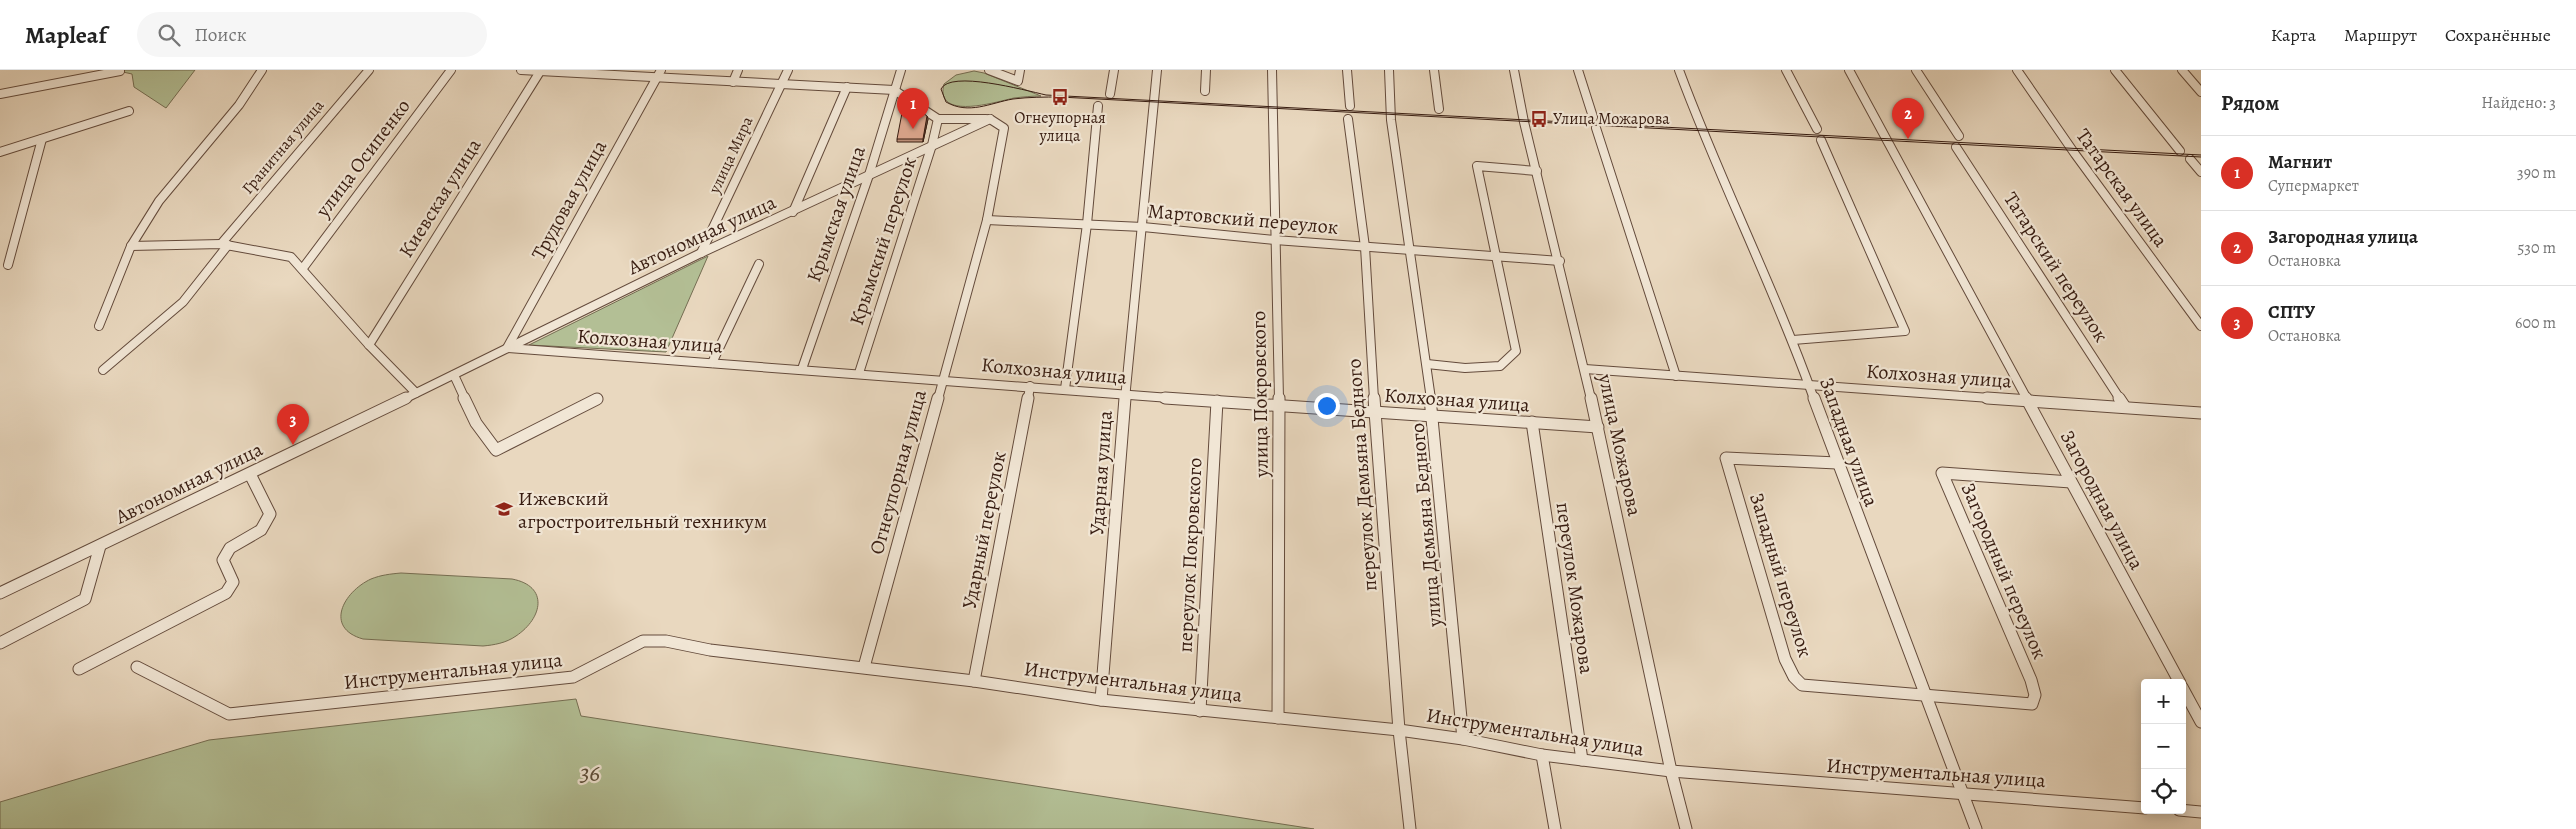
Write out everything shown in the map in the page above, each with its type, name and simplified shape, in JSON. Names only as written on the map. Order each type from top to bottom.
[{"type":"street","points":[[99,326],[131,246],[158,201],[239,105],[262,70]]},
{"type":"street","name":"Гранитная улица","points":[[103,370],[183,302],[225,245],[369,70]]},
{"type":"street","name":"улица Осипенко","points":[[303,268],[451,70]]},
{"type":"street","points":[[521,70],[659,74],[732,82],[894,90],[938,118],[990,119]]},
{"type":"street","name":"Киевская улица","points":[[369,345],[541,70]]},
{"type":"street","points":[[732,82],[738,70]]},
{"type":"street","name":"улица Мира","points":[[702,254],[788,70]]},
{"type":"street","name":"Крымская улица","points":[[802,369],[869,175],[901,70]]},
{"type":"street","points":[[989,70],[1018,81],[1020,70]]},
{"type":"street","points":[[1110,94],[1114,70]]},
{"type":"street","name":"Ударная улица","points":[[1101,700],[1125,395],[1157,70]]},
{"type":"street","points":[[1205,91],[1206,70]]},
{"type":"street","name":"улица Покровского","points":[[1272,70],[1279,405],[1278,718]]},
{"type":"street","points":[[1347,70],[1350,106]]},
{"type":"street","name":"улица Демьяна Бедного","points":[[1389,70],[1392,120],[1434,416],[1464,739]]},
{"type":"street","points":[[1434,70],[1439,109]]},
{"type":"street","name":"улица Можарова","points":[[1514,70],[1524,122],[1560,261],[1585,369],[1671,772],[1686,829]]},
{"type":"street","points":[[1578,70],[1593,117]]},
{"type":"street","name":"Западная улица","points":[[1679,70],[1702,132],[1793,340],[1837,463],[1976,829]]},
{"type":"street","points":[[1786,70],[1817,130]]},
{"type":"street","name":"Загородная улица","points":[[1849,70],[2178,679]]},
{"type":"street","points":[[1916,70],[1959,136]]},
{"type":"street","name":"Татарская улица","points":[[2016,70],[2201,326]]},
{"type":"street","points":[[2115,70],[2180,151]]},
{"type":"street","points":[[2182,70],[2201,92]]},
{"type":"street","points":[[0,94],[120,72]]},
{"type":"street","name":"Трудовая улица","points":[[507,348],[659,74]]},
{"type":"street","points":[[793,212],[847,87]]},
{"type":"street","points":[[1065,388],[1087,224],[1098,106]]},
{"type":"street","points":[[0,152],[130,111]]},
{"type":"street","name":"Крымский переулок","points":[[859,373],[932,145],[938,118]]},
{"type":"street","name":"Автономная улица","points":[[0,593],[416,394],[702,254],[990,119]]},
{"type":"street","name":"Огнеупорная улица","points":[[864,667],[987,220],[1004,128],[990,119]]},
{"type":"street","name":"переулок Демьяна Бедного","points":[[1348,119],[1365,247],[1398,730],[1410,829]]},
{"type":"street","points":[[1596,128],[1676,376]]},
{"type":"street","points":[[8,265],[42,139]]},
{"type":"street","points":[[1793,340],[1905,331],[1821,140]]},
{"type":"street","name":"Татарский переулок","points":[[1956,147],[2125,407]]},
{"type":"street","points":[[2190,159],[2201,172]]},
{"type":"street","points":[[1427,364],[1465,368],[1500,366],[1516,351],[1477,166],[1537,171]]},
{"type":"street","name":"Мартовский переулок","points":[[987,220],[1143,227],[1275,240],[1560,261]]},
{"type":"street","points":[[131,246],[225,245],[291,257],[303,268],[369,345],[416,394]]},
{"type":"street","points":[[712,363],[759,264]]},
{"type":"street","name":"Колхозная улица","points":[[507,348],[1065,388],[1125,395],[1598,427]]},
{"type":"street","name":"Колхозная улица","points":[[1585,369],[1811,386],[2027,399],[2201,413]]},
{"type":"street","points":[[454,374],[476,423],[496,450],[597,399]]},
{"type":"street","name":"Ударный переулок","points":[[974,681],[1030,386]]},
{"type":"street","name":"переулок Покровского","points":[[1200,711],[1217,401]]},
{"type":"street","name":"переулок Можарова","points":[[1532,422],[1582,760]]},
{"type":"street","name":"Западный переулок","points":[[1837,463],[1726,458],[1784,660],[1794,677],[1802,685],[1926,697]]},
{"type":"street","points":[[79,669],[226,593],[233,582],[223,560],[230,548],[261,530],[270,514],[250,474]]},
{"type":"street","name":"Загородный переулок","points":[[1926,697],[2032,704],[2035,695],[2031,680],[1942,474],[2071,482]]},
{"type":"street","points":[[0,643],[85,599],[100,546]]},
{"type":"street","name":"Инструментальная улица","points":[[137,667],[228,714],[573,678],[643,640],[666,640],[710,650],[974,681],[1101,700],[1398,730],[1464,739],[1542,755],[1671,772],[2141,808]]},
{"type":"street","points":[[2186,694],[2200,720]]},
{"type":"street","points":[[1542,755],[1555,829]]},
{"type":"street","points":[[2186,811],[2201,812]]},
{"type":"green space","points":[[114,70],[195,70],[166,108],[134,87],[132,74]]},
{"type":"green space","points":[[974,71],[984,73],[1041,96],[1014,98],[970,106],[958,106],[949,103],[944,96],[944,84],[956,75]]},
{"type":"green space","points":[[708,256],[666,352],[529,345]]},
{"type":"green space","points":[[401,573],[512,579],[532,588],[537,595],[536,612],[525,629],[516,636],[504,642],[487,646],[363,639],[351,634],[344,627],[341,619],[342,610],[352,592],[371,579]]},
{"type":"green space","name":"36","points":[[576,699],[581,716],[1314,829],[0,829],[0,802],[209,740]]},
{"type":"building","points":[[902,113],[923,113],[927,116],[923,139],[897,139]]},
{"type":"tram line","points":[[2201,155],[1046,95],[972,81],[958,81],[947,84],[941,89],[946,102],[963,108],[980,107],[1019,98],[1060,97],[2201,157]]},
{"type":"place","name":"Огнеупорная улица","points":[[1060,97]]},
{"type":"place","name":"Улица Можарова","points":[[1539,119]]},
{"type":"place","name":"Магнит","points":[[913,129]]},
{"type":"place","name":"Загородная улица","points":[[1908,139]]},
{"type":"place","name":"СПТУ","points":[[293,445]]},
{"type":"place","name":"Ижевский агростроительный техникум","points":[[504,509]]}]
